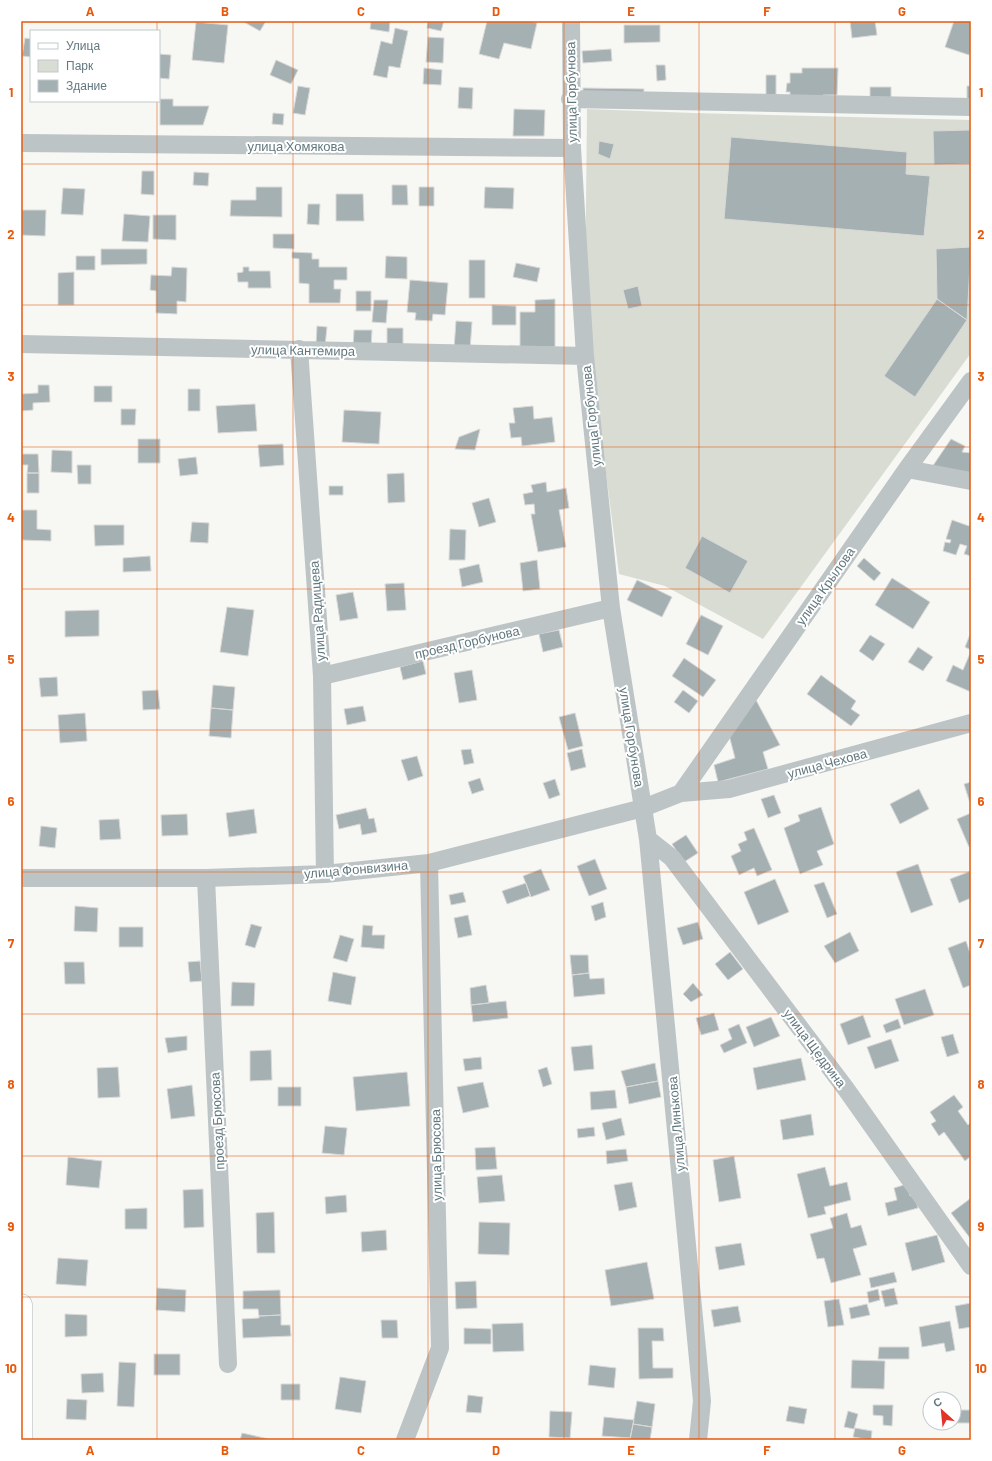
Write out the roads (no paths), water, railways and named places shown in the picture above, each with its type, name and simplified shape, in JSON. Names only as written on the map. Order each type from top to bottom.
[{"type":"street","name":"улица Горбунова","points":[[571,21],[570,99],[572,148],[585,356],[611,608],[643,808]]},
{"type":"street","points":[[570,99],[971,107]]},
{"type":"street","name":"улица Хомякова","points":[[21,144],[572,148]]},
{"type":"street","name":"улица Кантемира","points":[[21,344],[585,356]]},
{"type":"street","name":"улица Радищева","points":[[299,349],[322,676],[325,874]]},
{"type":"street","name":"улица Крылова","points":[[681,793],[907,469],[971,381]]},
{"type":"street","points":[[907,469],[971,481]]},
{"type":"street","name":"проезд Горбунова","points":[[322,676],[611,608]]},
{"type":"street","name":"улица Чехова","points":[[681,793],[730,789],[971,723]]},
{"type":"street","name":"улица Фонвизина","points":[[21,878],[206,878],[325,874],[429,863],[643,808],[681,793]]},
{"type":"street","name":"улица Линькова","points":[[643,808],[648,839],[702,1401],[698,1440]]},
{"type":"street","name":"улица Щедрина","points":[[648,839],[672,858],[701,896],[846,1089],[971,1266]]},
{"type":"street","name":"улица Брюсова","points":[[404,1440],[440,1348],[429,863]]},
{"type":"street","name":"проезд Брюсова","points":[[206,878],[228,1364]]},
{"type":"street","points":[[21,1305],[21,1440]]}]
